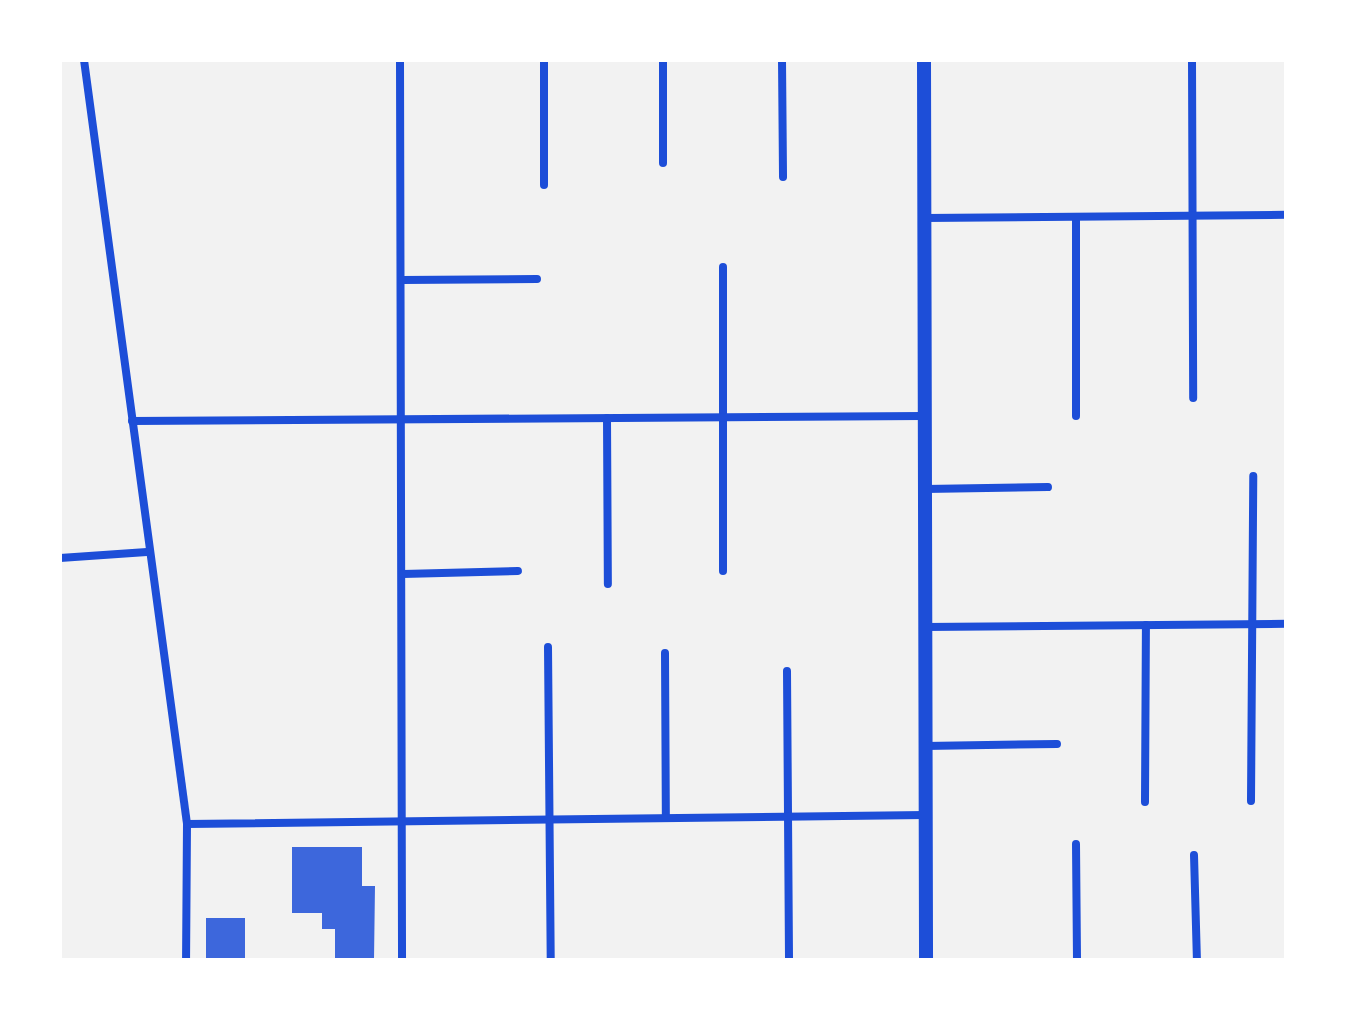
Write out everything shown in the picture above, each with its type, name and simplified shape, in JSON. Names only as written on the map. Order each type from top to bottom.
[{"type":"street","points":[[84,60],[147,552],[187,824],[186,960]]},
{"type":"street","points":[[400,60],[404,419],[402,960]]},
{"type":"street","points":[[544,60],[544,185]]},
{"type":"street","points":[[663,60],[663,163]]},
{"type":"street","points":[[782,60],[783,177]]},
{"type":"street","points":[[924,60],[926,960]]},
{"type":"street","points":[[1192,60],[1193,398]]},
{"type":"street","points":[[925,218],[1286,215]]},
{"type":"street","points":[[1076,217],[1076,416]]},
{"type":"street","points":[[723,267],[723,571]]},
{"type":"street","points":[[402,280],[537,279]]},
{"type":"street","points":[[132,421],[923,416]]},
{"type":"street","points":[[607,418],[608,584]]},
{"type":"street","points":[[1251,801],[1253,476]]},
{"type":"street","points":[[924,489],[1048,487]]},
{"type":"street","points":[[60,558],[147,552]]},
{"type":"street","points":[[403,574],[518,571]]},
{"type":"street","points":[[924,627],[1286,624]]},
{"type":"street","points":[[1145,802],[1146,625]]},
{"type":"street","points":[[548,647],[551,960]]},
{"type":"street","points":[[665,653],[666,818]]},
{"type":"street","points":[[787,671],[789,960]]},
{"type":"street","points":[[925,746],[1057,744]]},
{"type":"street","points":[[187,824],[925,815]]},
{"type":"street","points":[[1076,844],[1077,960]]},
{"type":"street","points":[[1194,855],[1197,960]]},
{"type":"building","points":[[292,847],[362,847],[362,886],[375,886],[374,960],[335,960],[335,929],[322,929],[322,913],[292,913]]},
{"type":"building","points":[[206,918],[245,918],[245,960],[206,960]]}]
